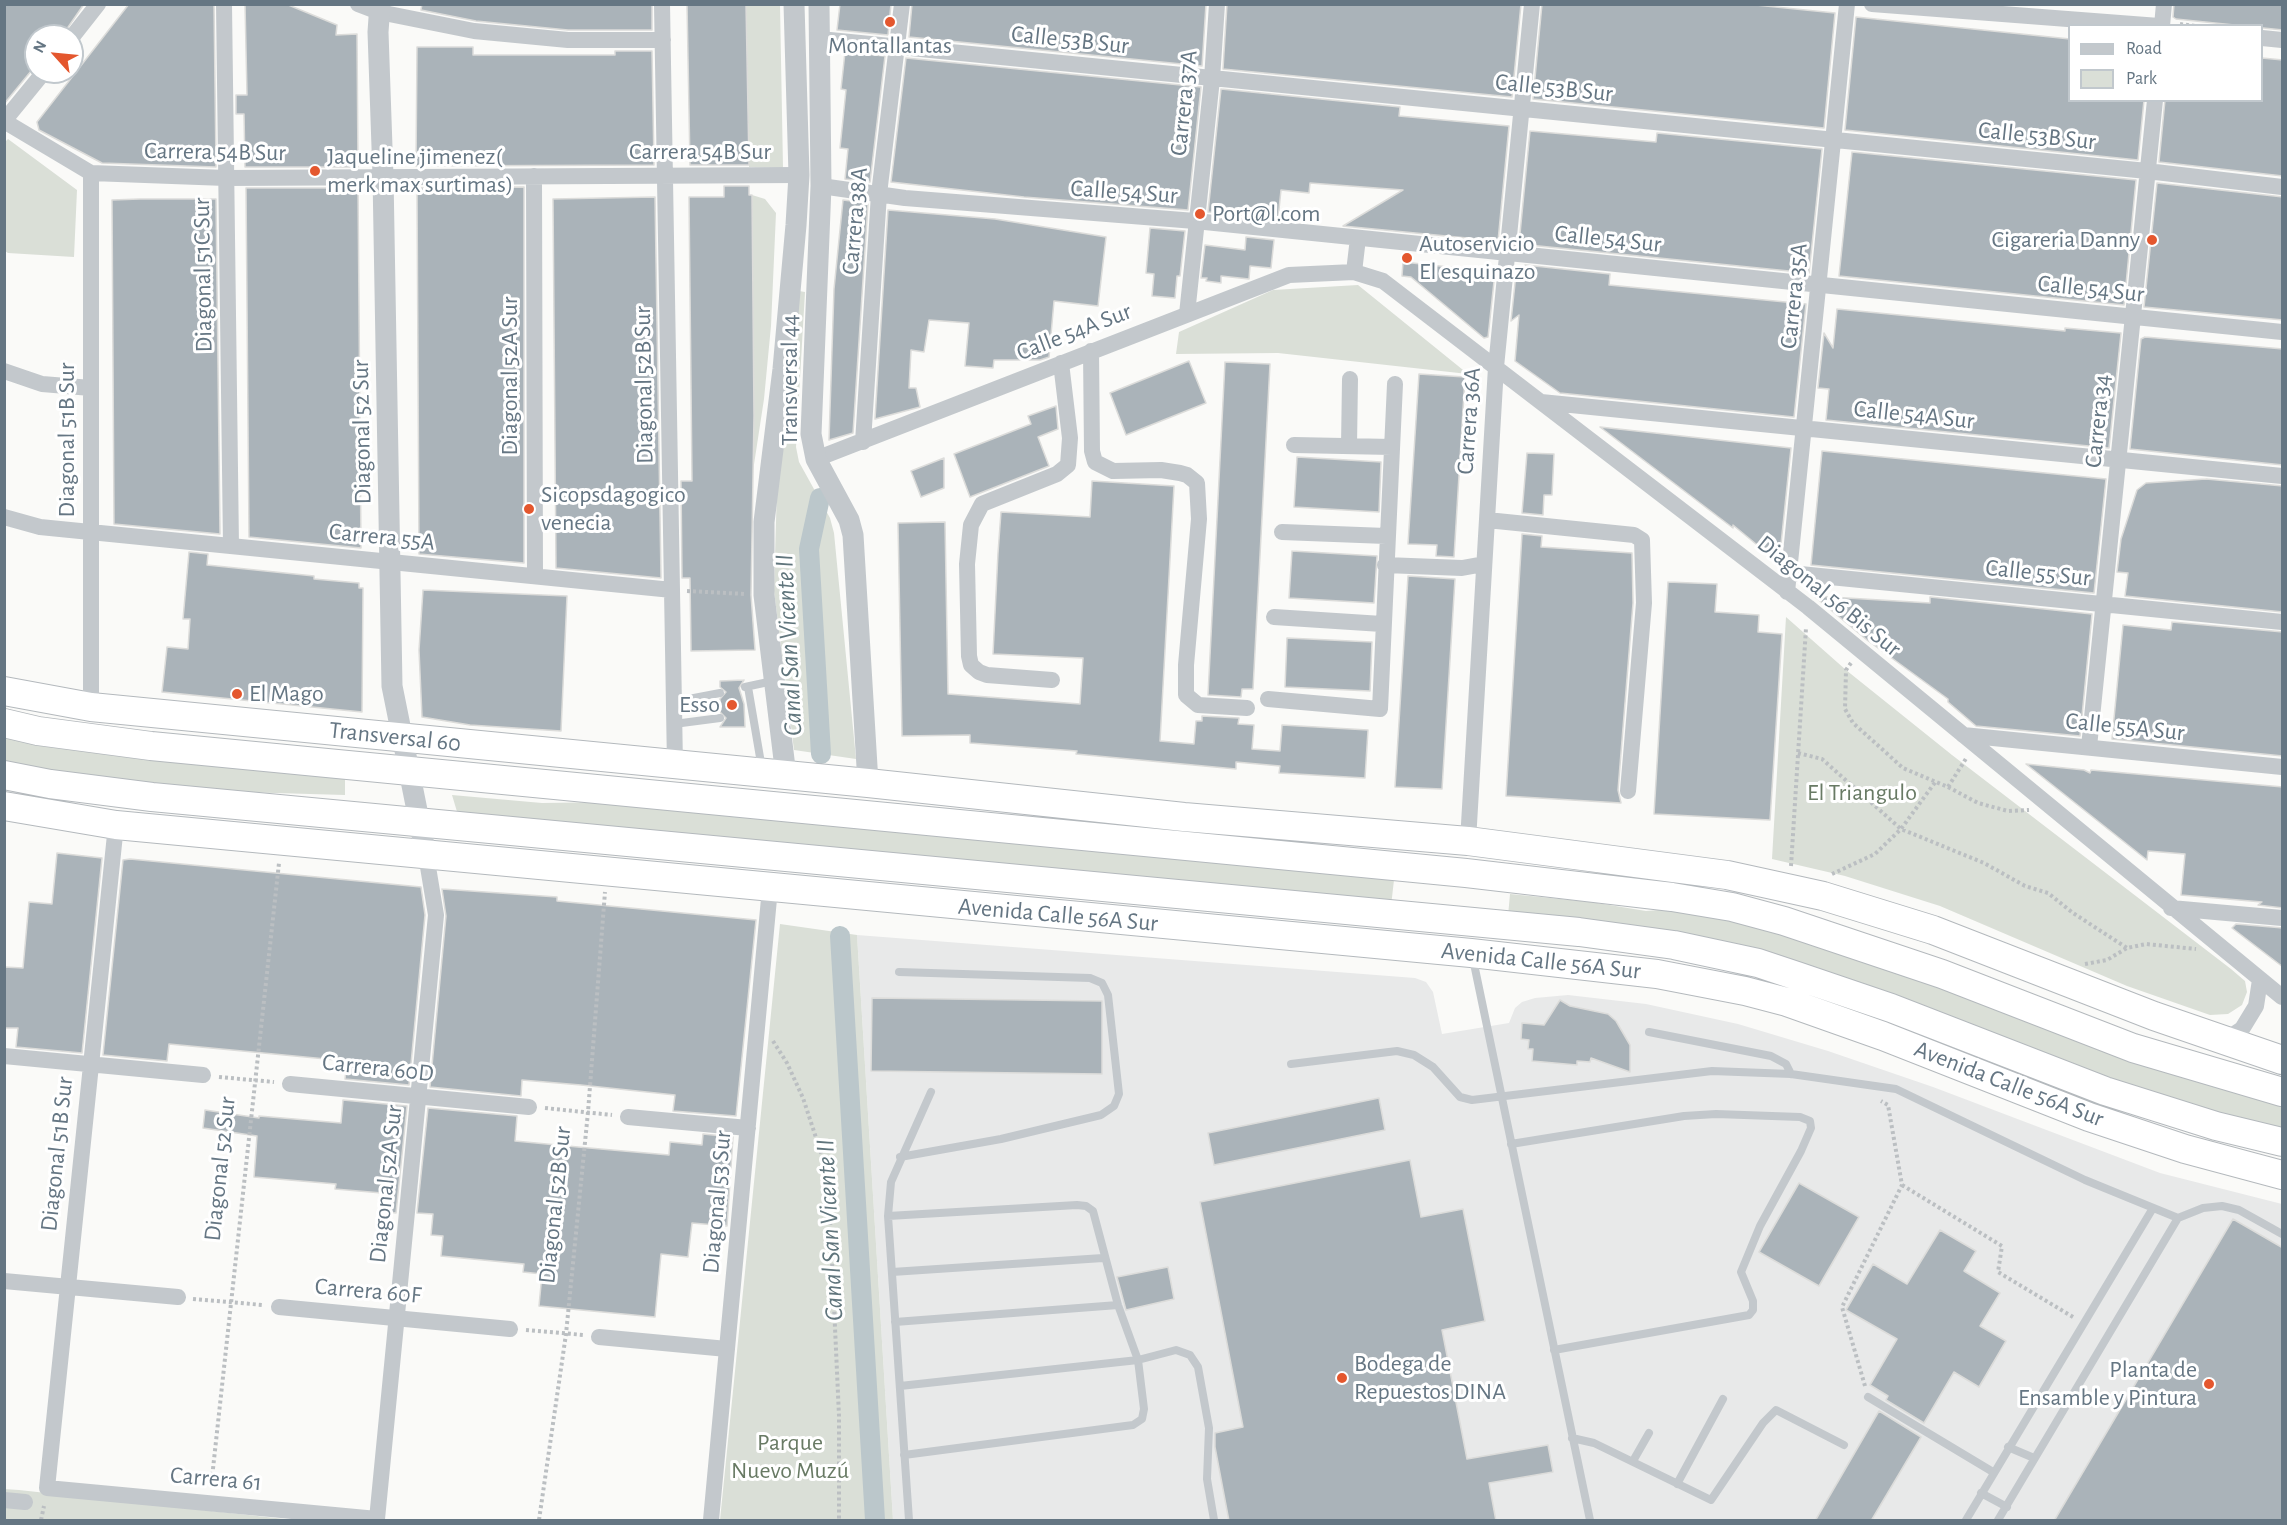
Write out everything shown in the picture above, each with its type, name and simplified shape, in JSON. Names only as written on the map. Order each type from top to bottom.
[{"type":"highway","name":"Transversal 60","points":[[4,691],[91,707],[775,774]]},
{"type":"highway","name":"Transversal 60","points":[[4,723],[92,739],[202,751],[1098,837]]},
{"type":"highway","points":[[202,751],[269,724]]},
{"type":"highway","points":[[567,754],[647,793]]},
{"type":"highway","points":[[775,774],[1184,817],[1468,841],[1727,875],[1823,896],[1933,930],[2223,1041],[2283,1060]]},
{"type":"highway","points":[[4,776],[107,791],[659,846]]},
{"type":"highway","points":[[63,817],[107,791]]},
{"type":"highway","points":[[4,806],[116,825],[770,888]]},
{"type":"highway","points":[[1098,837],[1184,817]]},
{"type":"highway","points":[[1098,837],[1466,873],[1671,897],[1732,907],[1818,931],[1942,974],[2133,1048],[2283,1092]]},
{"type":"highway","points":[[552,867],[659,846]]},
{"type":"highway","name":"Avenida Calle 56A Sur","points":[[659,846],[1579,932],[1674,945],[1758,963],[1933,1024],[2066,1077],[2195,1120],[2283,1142]]},
{"type":"highway","points":[[1727,875],[1818,931]]},
{"type":"highway","name":"Avenida Calle 56A Sur","points":[[770,888],[1471,953],[1657,974],[1745,991],[1851,1024],[2089,1116],[2194,1152],[2283,1175]]},
{"type":"highway","points":[[1126,889],[1231,931]]},
{"type":"highway","points":[[1954,1063],[2066,1077]]},
{"type":"street","points":[[82,24],[98,4]]},
{"type":"street","name":"Diagonal 51C Sur","points":[[224,4],[231,546]]},
{"type":"street","points":[[358,4],[474,31],[568,40],[663,40]]},
{"type":"street","name":"Diagonal 52B Sur","points":[[662,4],[675,765]]},
{"type":"street","name":"Transversal 44","points":[[775,774],[774,681],[764,595],[764,522],[783,369],[799,175],[794,4]]},
{"type":"street","name":"Transversal 44","points":[[819,4],[821,186],[811,434],[816,459],[849,520],[853,535],[868,783]]},
{"type":"street","name":"Carrera 38A","points":[[863,442],[879,194],[902,4]]},
{"type":"street","name":"Carrera 37A","points":[[1187,314],[1195,221],[1212,79],[1217,4]]},
{"type":"street","name":"Carrera 36A","points":[[1468,841],[1496,367],[1532,4]]},
{"type":"street","name":"Carrera 35A","points":[[1787,592],[1847,4]]},
{"type":"street","points":[[1872,4],[2135,24]]},
{"type":"street","points":[[2161,24],[2164,4]]},
{"type":"street","name":"Diagonal 52 Sur","points":[[380,8],[392,686],[426,855]]},
{"type":"street","points":[[2263,38],[2283,40]]},
{"type":"street","name":"Calle 53B Sur","points":[[820,39],[2147,171],[2283,188]]},
{"type":"street","points":[[4,121],[34,84]]},
{"type":"street","name":"Carrera 34","points":[[2089,747],[2155,102]]},
{"type":"street","name":"Carrera 54B Sur","points":[[4,121],[91,173],[226,178],[799,175]]},
{"type":"street","name":"Diagonal 51B Sur","points":[[91,173],[91,707]]},
{"type":"street","name":"Diagonal 52A Sur","points":[[534,176],[535,576]]},
{"type":"street","name":"Calle 54 Sur","points":[[821,186],[879,194],[1195,221],[2283,332]]},
{"type":"street","points":[[1354,272],[1358,238]]},
{"type":"street","name":"Calle 54A Sur","points":[[816,459],[1289,275],[1354,272]]},
{"type":"street","name":"Diagonal 56 Bis Sur","points":[[1354,272],[1383,280],[1808,607],[2171,908],[2283,997]]},
{"type":"street","points":[[1091,351],[1092,451],[1095,462],[1113,471],[1161,470],[1180,473],[1187,475],[1197,483],[1199,519],[1186,665],[1186,695],[1198,705],[1247,708]]},
{"type":"street","points":[[1052,680],[987,675],[979,672],[972,665],[969,656],[967,564],[971,525],[982,504],[1057,474],[1068,465],[1070,438],[1061,363]]},
{"type":"street","points":[[4,371],[42,384],[91,388]]},
{"type":"street","points":[[1349,446],[1350,379]]},
{"type":"street","points":[[1268,699],[1380,709],[1386,536],[1395,384]]},
{"type":"street","name":"Calle 54A Sur","points":[[1541,402],[2283,476]]},
{"type":"street","points":[[1294,445],[1392,447]]},
{"type":"street","name":"Carrera 55A","points":[[4,517],[40,527],[672,590]]},
{"type":"street","points":[[1487,520],[1634,535],[1642,540],[1644,603],[1628,791]]},
{"type":"street","points":[[1282,532],[1386,536]]},
{"type":"street","points":[[1385,566],[1462,568],[1484,564]]},
{"type":"street","name":"Calle 55 Sur","points":[[1790,573],[2283,622]]},
{"type":"street","points":[[1274,617],[1382,624]]},
{"type":"street","name":"Calle 55A Sur","points":[[1969,740],[2089,747],[2283,767]]},
{"type":"street","name":"Diagonal 51B Sur","points":[[47,1488],[116,825]]},
{"type":"street","name":"Diagonal 52A Sur","points":[[378,1520],[436,915],[426,855]]},
{"type":"street","name":"Diagonal 53 Sur","points":[[711,1521],[770,888]]},
{"type":"street","points":[[2171,908],[2283,918]]},
{"type":"street","points":[[2223,1041],[2242,1029],[2256,1006],[2260,980]]},
{"type":"street","points":[[4,1056],[203,1075]]},
{"type":"street","name":"Carrera 60D","points":[[290,1084],[529,1107]]},
{"type":"street","points":[[628,1117],[748,1128]]},
{"type":"street","points":[[4,1281],[178,1297]]},
{"type":"street","name":"Carrera 60F","points":[[279,1307],[510,1329]]},
{"type":"street","points":[[599,1337],[727,1349]]},
{"type":"street","name":"Carrera 61","points":[[47,1488],[378,1520]]},
{"type":"street","points":[[4,1500],[25,1502]]},
{"type":"lane","points":[[774,681],[746,687],[749,716],[775,774]]},
{"type":"lane","points":[[673,702],[720,693]]},
{"type":"lane","points":[[674,724],[720,718]]},
{"type":"lane","points":[[1471,953],[1590,1521]]},
{"type":"lane","points":[[899,972],[1090,978],[1102,983],[1108,995],[1119,1094],[1114,1106],[1101,1115],[1001,1139],[900,1157]]},
{"type":"lane","points":[[1649,1032],[1771,1056],[1786,1064],[1791,1074]]},
{"type":"lane","points":[[1291,1064],[1397,1051],[1414,1055],[1433,1067],[1460,1097],[1479,1100],[1712,1071],[1791,1074],[1896,1089],[2085,1180],[2178,1218]]},
{"type":"lane","points":[[909,1521],[888,1216],[891,1182],[900,1157],[931,1092]]},
{"type":"lane","points":[[1511,1144],[1684,1116],[1716,1113],[1800,1117],[1810,1121],[1811,1128],[1801,1151],[1760,1226],[1741,1272],[1753,1301],[1753,1310],[1749,1315],[1554,1350]]},
{"type":"lane","points":[[888,1216],[1086,1206],[1096,1218],[1104,1258],[1138,1360],[1144,1409],[1142,1419],[1133,1425],[904,1455]]},
{"type":"lane","points":[[1998,1521],[2178,1218],[2204,1208],[2222,1206],[2239,1210],[2283,1234]]},
{"type":"lane","points":[[1966,1521],[1993,1472],[2152,1208]]},
{"type":"lane","points":[[892,1272],[1104,1258]]},
{"type":"lane","points":[[895,1322],[1118,1305]]},
{"type":"lane","points":[[900,1386],[1138,1360],[1176,1350],[1190,1355],[1198,1367],[1209,1428],[1207,1479],[1214,1521]]},
{"type":"lane","points":[[1868,1397],[1993,1472]]},
{"type":"lane","points":[[1677,1484],[1723,1399]]},
{"type":"lane","points":[[1572,1438],[1594,1443],[1711,1500],[1763,1423],[1776,1410],[1844,1445]]},
{"type":"lane","points":[[1633,1461],[1649,1433]]},
{"type":"lane","points":[[2008,1447],[2034,1458]]},
{"type":"lane","points":[[1981,1493],[2007,1506]]},
{"type":"path","points":[[672,590],[757,595]]},
{"type":"path","points":[[1790,872],[1808,607]]},
{"type":"path","points":[[1859,650],[1846,670],[1845,709],[1853,723],[1903,768],[1936,781],[1978,803],[2008,811],[2052,809]]},
{"type":"path","points":[[1948,787],[1969,740]]},
{"type":"path","points":[[1798,753],[1822,759],[1901,829],[1984,863],[2025,886],[2048,893],[2073,914],[2127,948]]},
{"type":"path","points":[[1826,877],[1875,854],[1901,829],[1936,781]]},
{"type":"path","name":"Diagonal 52 Sur","points":[[210,1503],[282,841]]},
{"type":"path","points":[[593,892],[616,894]]},
{"type":"path","name":"Diagonal 52B Sur","points":[[539,1521],[566,1334],[588,1112],[604,893]]},
{"type":"path","points":[[2079,965],[2107,960],[2127,948],[2146,944],[2166,944],[2229,955]]},
{"type":"path","points":[[758,1018],[787,1063],[803,1098],[823,1159],[830,1217],[839,1416],[839,1521]]},
{"type":"path","name":"Carrera 60D","points":[[203,1075],[290,1084]]},
{"type":"path","points":[[1849,1082],[1888,1105],[1902,1185],[1842,1307],[1868,1397]]},
{"type":"path","points":[[529,1107],[628,1117]]},
{"type":"path","points":[[1902,1185],[2002,1246],[1998,1272],[2083,1323]]},
{"type":"path","name":"Carrera 60F","points":[[178,1297],[279,1307]]},
{"type":"path","points":[[510,1329],[599,1337]]},
{"type":"shaded area","points":[[857,935],[1415,978],[1426,982],[1433,992],[1442,1034],[1509,1023],[1515,1008],[1522,1002],[1535,998],[1568,995],[1646,1004],[1738,1024],[1828,1051],[1933,1087],[2160,1173],[2282,1204],[2282,1520],[893,1520]]},
{"type":"green space","points":[[746,5],[780,5],[783,168],[749,167]]},
{"type":"green space","points":[[8,139],[77,190],[74,257],[5,251],[4,143]]},
{"type":"green space","points":[[752,195],[765,199],[776,213],[771,326],[764,399],[753,471]]},
{"type":"green space","points":[[1358,285],[1468,374],[1278,353],[1176,354],[1179,332],[1273,290]]},
{"type":"green space","points":[[799,291],[805,292],[796,447],[799,462],[830,518],[834,533],[856,759],[794,750],[774,591],[777,487]]},
{"type":"green space","name":"El Triangulo","points":[[1786,617],[1846,670],[1952,755],[2231,969],[2245,981],[2247,992],[2242,1005],[2228,1014],[2210,1015],[2127,986],[1940,906],[1845,876],[1772,859]]},
{"type":"green space","points":[[4,736],[345,775],[345,795],[205,791],[5,765]]},
{"type":"green space","points":[[452,795],[542,803],[612,802],[1394,880],[1391,906],[458,815]]},
{"type":"green space","points":[[1510,894],[1591,902],[1646,911],[1686,908],[1748,921],[2282,1103],[2282,1132],[2134,1092],[1884,994],[1508,916]]},
{"type":"green space","name":"Parque Nuevo Muzú","points":[[780,924],[857,935],[893,1520],[720,1520]]},
{"type":"green space","points":[[4,1489],[19,1490],[294,1520],[5,1520]]},
{"type":"building","points":[[4,4],[84,4],[70,24],[24,24],[24,80],[4,104]]},
{"type":"building","points":[[129,4],[214,4],[216,167],[102,163],[39,130],[37,122],[67,84],[84,84],[84,62]]},
{"type":"building","points":[[245,4],[286,4],[337,25],[336,35],[357,34],[358,167],[245,167],[244,114],[236,114],[236,95],[247,95]]},
{"type":"building","points":[[422,4],[652,4],[652,30],[568,30],[476,21],[421,10]]},
{"type":"building","points":[[687,4],[746,4],[749,165],[690,165]]},
{"type":"building","points":[[840,4],[891,4],[888,35],[837,30]]},
{"type":"building","points":[[912,4],[1206,4],[1202,66],[909,37]]},
{"type":"building","points":[[1227,4],[1521,4],[1512,97],[1223,69]]},
{"type":"building","points":[[1542,4],[1746,4],[1835,13],[1824,128],[1533,99]]},
{"type":"building","points":[[2174,4],[2283,4],[2283,30],[2263,28],[2263,24],[2225,24],[2173,17]]},
{"type":"building","points":[[1856,17],[2068,39],[2068,102],[2144,102],[2138,160],[1845,130]]},
{"type":"building","points":[[417,47],[473,47],[473,55],[615,55],[615,51],[652,51],[654,165],[416,166]]},
{"type":"building","points":[[845,52],[885,56],[870,182],[845,179],[848,149],[840,148],[846,90],[841,89]]},
{"type":"building","points":[[906,58],[1201,87],[1188,210],[1024,197],[891,182]]},
{"type":"building","points":[[2263,58],[2283,60],[2283,176],[2159,162],[2165,102],[2263,102]]},
{"type":"building","points":[[1221,89],[1400,107],[1399,116],[1509,126],[1498,241],[1343,226],[1403,190],[1310,183],[1309,193],[1281,190],[1278,219],[1208,212]]},
{"type":"building","points":[[1530,131],[1656,142],[1657,133],[1822,149],[1809,273],[1519,244]]},
{"type":"building","points":[[1852,152],[2136,180],[2124,305],[1839,276]]},
{"type":"building","points":[[2157,183],[2283,197],[2283,320],[2144,307]]},
{"type":"building","points":[[724,186],[749,186],[749,195],[752,195],[754,416],[751,595],[755,650],[691,651],[690,578],[682,578],[681,481],[692,481],[689,197],[724,197]]},
{"type":"building","points":[[524,187],[524,563],[419,554],[417,188]]},
{"type":"building","points":[[246,188],[358,188],[361,548],[249,537]]},
{"type":"building","points":[[655,197],[661,578],[556,568],[553,199]]},
{"type":"building","points":[[216,199],[220,534],[114,524],[112,200]]},
{"type":"building","points":[[843,200],[868,203],[853,433],[829,440],[834,289]]},
{"type":"building","points":[[888,210],[995,219],[1106,237],[1098,306],[1054,301],[1049,357],[1040,360],[994,360],[993,368],[965,366],[969,323],[929,320],[924,352],[911,350],[909,388],[916,388],[920,407],[875,419]]},
{"type":"building","points":[[1150,228],[1185,231],[1175,298],[1152,296],[1154,274],[1146,273]]},
{"type":"building","points":[[1246,237],[1274,240],[1271,268],[1250,266],[1249,279],[1221,276],[1221,283],[1201,278],[1205,245],[1245,250]]},
{"type":"building","points":[[1403,262],[1495,272],[1488,337],[1484,338],[1411,277],[1402,276]]},
{"type":"building","points":[[1525,265],[1610,274],[1609,285],[1806,304],[1794,417],[1560,393],[1515,361],[1519,315],[1511,321],[1516,274],[1524,275]]},
{"type":"building","points":[[1837,309],[2065,331],[2065,328],[2121,333],[2109,448],[1826,420],[1829,389],[1818,388],[1824,333],[1833,348]]},
{"type":"building","points":[[2145,337],[2283,349],[2283,465],[2130,449],[2141,339]]},
{"type":"building","points":[[1189,361],[1206,403],[1126,435],[1110,393]]},
{"type":"building","points":[[1225,362],[1270,364],[1253,689],[1242,689],[1241,697],[1208,695]]},
{"type":"building","points":[[1419,374],[1465,377],[1454,557],[1436,556],[1437,545],[1408,544]]},
{"type":"building","points":[[1056,406],[1058,429],[1038,437],[1049,466],[970,497],[954,454],[1031,424],[1028,416]]},
{"type":"building","points":[[1600,427],[1791,448],[1779,563],[1733,525],[1733,528]]},
{"type":"building","points":[[1822,451],[2106,479],[2094,593],[1811,565]]},
{"type":"building","points":[[1527,453],[1554,454],[1552,495],[1544,495],[1543,515],[1522,513]]},
{"type":"building","points":[[1297,457],[1381,462],[1379,512],[1294,507]]},
{"type":"building","points":[[944,458],[944,488],[921,497],[911,471]]},
{"type":"building","points":[[2206,479],[2283,486],[2283,612],[2125,596],[2128,573],[2117,572],[2121,539],[2137,490],[2146,483]]},
{"type":"building","points":[[1092,481],[1174,486],[1160,741],[1194,744],[1196,721],[1202,721],[1202,716],[1239,718],[1238,724],[1254,725],[1252,749],[1280,751],[1282,725],[1368,730],[1365,778],[1279,773],[1280,766],[1236,762],[1236,769],[1076,754],[1077,751],[970,743],[970,735],[902,736],[898,523],[945,522],[948,694],[1080,704],[1083,658],[993,654],[998,553],[1001,512],[1090,517]]},
{"type":"building","points":[[1522,534],[1542,536],[1541,547],[1632,553],[1633,603],[1618,790],[1621,803],[1506,796]]},
{"type":"building","points":[[1292,551],[1377,556],[1374,603],[1289,598]]},
{"type":"building","points":[[189,552],[208,554],[207,565],[359,583],[359,588],[363,588],[362,712],[162,692],[167,647],[188,649],[190,619],[183,619]]},
{"type":"building","points":[[1408,576],[1455,579],[1442,789],[1395,787]]},
{"type":"building","points":[[1668,582],[1717,584],[1715,612],[1759,615],[1758,632],[1782,634],[1770,820],[1654,814]]},
{"type":"building","points":[[423,590],[567,596],[561,731],[470,725],[422,717],[419,650]]},
{"type":"building","points":[[1814,596],[1930,603],[1930,597],[2092,614],[2080,736],[1976,726],[1948,702],[1948,699],[1867,640]]},
{"type":"building","points":[[2172,622],[2283,632],[2283,756],[2112,739],[2123,625],[2171,630]]},
{"type":"building","points":[[1287,638],[1372,642],[1370,691],[1285,687]]},
{"type":"building","name":"Esso","points":[[744,680],[739,688],[744,704],[745,727],[720,727],[726,718],[720,712],[720,699],[726,692],[720,687],[720,681]]},
{"type":"building","points":[[2026,764],[2084,770],[2090,773],[2091,770],[2283,787],[2283,908],[2258,905],[2262,902],[2181,895],[2185,854],[2148,851],[2147,860]]},
{"type":"building","points":[[57,853],[102,858],[82,1053],[16,1047],[18,1028],[4,1028],[4,967],[23,968],[29,902],[52,904]]},
{"type":"building","points":[[123,860],[421,887],[425,915],[409,1085],[345,1079],[347,1061],[169,1044],[167,1061],[103,1055]]},
{"type":"building","points":[[442,889],[557,897],[557,901],[756,920],[736,1116],[673,1111],[675,1095],[581,1085],[522,1080],[521,1096],[430,1087],[446,916]]},
{"type":"building","points":[[2236,924],[2283,928],[2283,967],[2232,928]]},
{"type":"building","points":[[872,998],[1102,1001],[1102,1074],[871,1071]]},
{"type":"building","points":[[1560,1000],[1570,1006],[1608,1014],[1616,1021],[1630,1045],[1630,1072],[1591,1058],[1590,1062],[1577,1061],[1577,1065],[1532,1061],[1533,1049],[1528,1049],[1529,1040],[1521,1039],[1522,1023],[1544,1025]]},
{"type":"building","points":[[1379,1098],[1385,1130],[1214,1165],[1208,1133]]},
{"type":"building","points":[[343,1100],[407,1106],[396,1213],[380,1211],[382,1193],[335,1189],[336,1184],[254,1177],[257,1136],[203,1128],[205,1110],[259,1118],[259,1116],[341,1123]]},
{"type":"building","points":[[428,1108],[517,1116],[515,1141],[578,1147],[669,1155],[670,1142],[702,1145],[703,1134],[733,1137],[727,1226],[692,1223],[688,1257],[661,1254],[655,1317],[539,1306],[542,1274],[523,1272],[524,1264],[441,1256],[443,1236],[431,1235],[433,1214],[417,1213]]},
{"type":"building","name":"Bodega de Repuestos DINA","points":[[1410,1160],[1421,1217],[1463,1209],[1485,1321],[1442,1330],[1467,1459],[1548,1445],[1553,1472],[1489,1483],[1496,1521],[1229,1521],[1215,1447],[1215,1433],[1243,1427],[1200,1202]]},
{"type":"building","points":[[1799,1183],[1859,1217],[1819,1286],[1759,1252]]},
{"type":"building","name":"Planta de Ensamble y Pintura","points":[[2233,1219],[2283,1248],[2283,1521],[2054,1521]]},
{"type":"building","points":[[1940,1230],[1976,1251],[1964,1271],[2000,1293],[1980,1326],[2006,1341],[1979,1387],[1954,1372],[1924,1423],[1886,1400],[1888,1396],[1870,1385],[1897,1339],[1846,1310],[1873,1264],[1907,1284]]},
{"type":"building","points":[[1168,1267],[1174,1299],[1126,1310],[1117,1277]]},
{"type":"building","points":[[1879,1411],[1921,1437],[1871,1521],[1815,1521]]},
{"type":"waterway","name":"Canal San Vicente II","points":[[820,498],[809,549],[821,754]]},
{"type":"waterway","name":"Canal San Vicente II","points":[[840,936],[875,1520]]},
{"type":"place","name":"Montallantas","points":[[890,22]]},
{"type":"place","name":"Jaqueline jimenez( merk max surtimas)","points":[[315,171]]},
{"type":"place","name":"Port@l.com","points":[[1200,214]]},
{"type":"place","name":"Cigareria Danny","points":[[2152,240]]},
{"type":"place","name":"Autoservicio El esquinazo","points":[[1407,258]]},
{"type":"place","name":"Sicopsdagogico venecia","points":[[529,509]]},
{"type":"place","name":"El Mago","points":[[237,694]]},
{"type":"place","name":"Esso","points":[[732,705]]},
{"type":"place","name":"Bodega de Repuestos DINA","points":[[1342,1378]]},
{"type":"place","name":"Planta de Ensamble y Pintura","points":[[2209,1384]]}]
